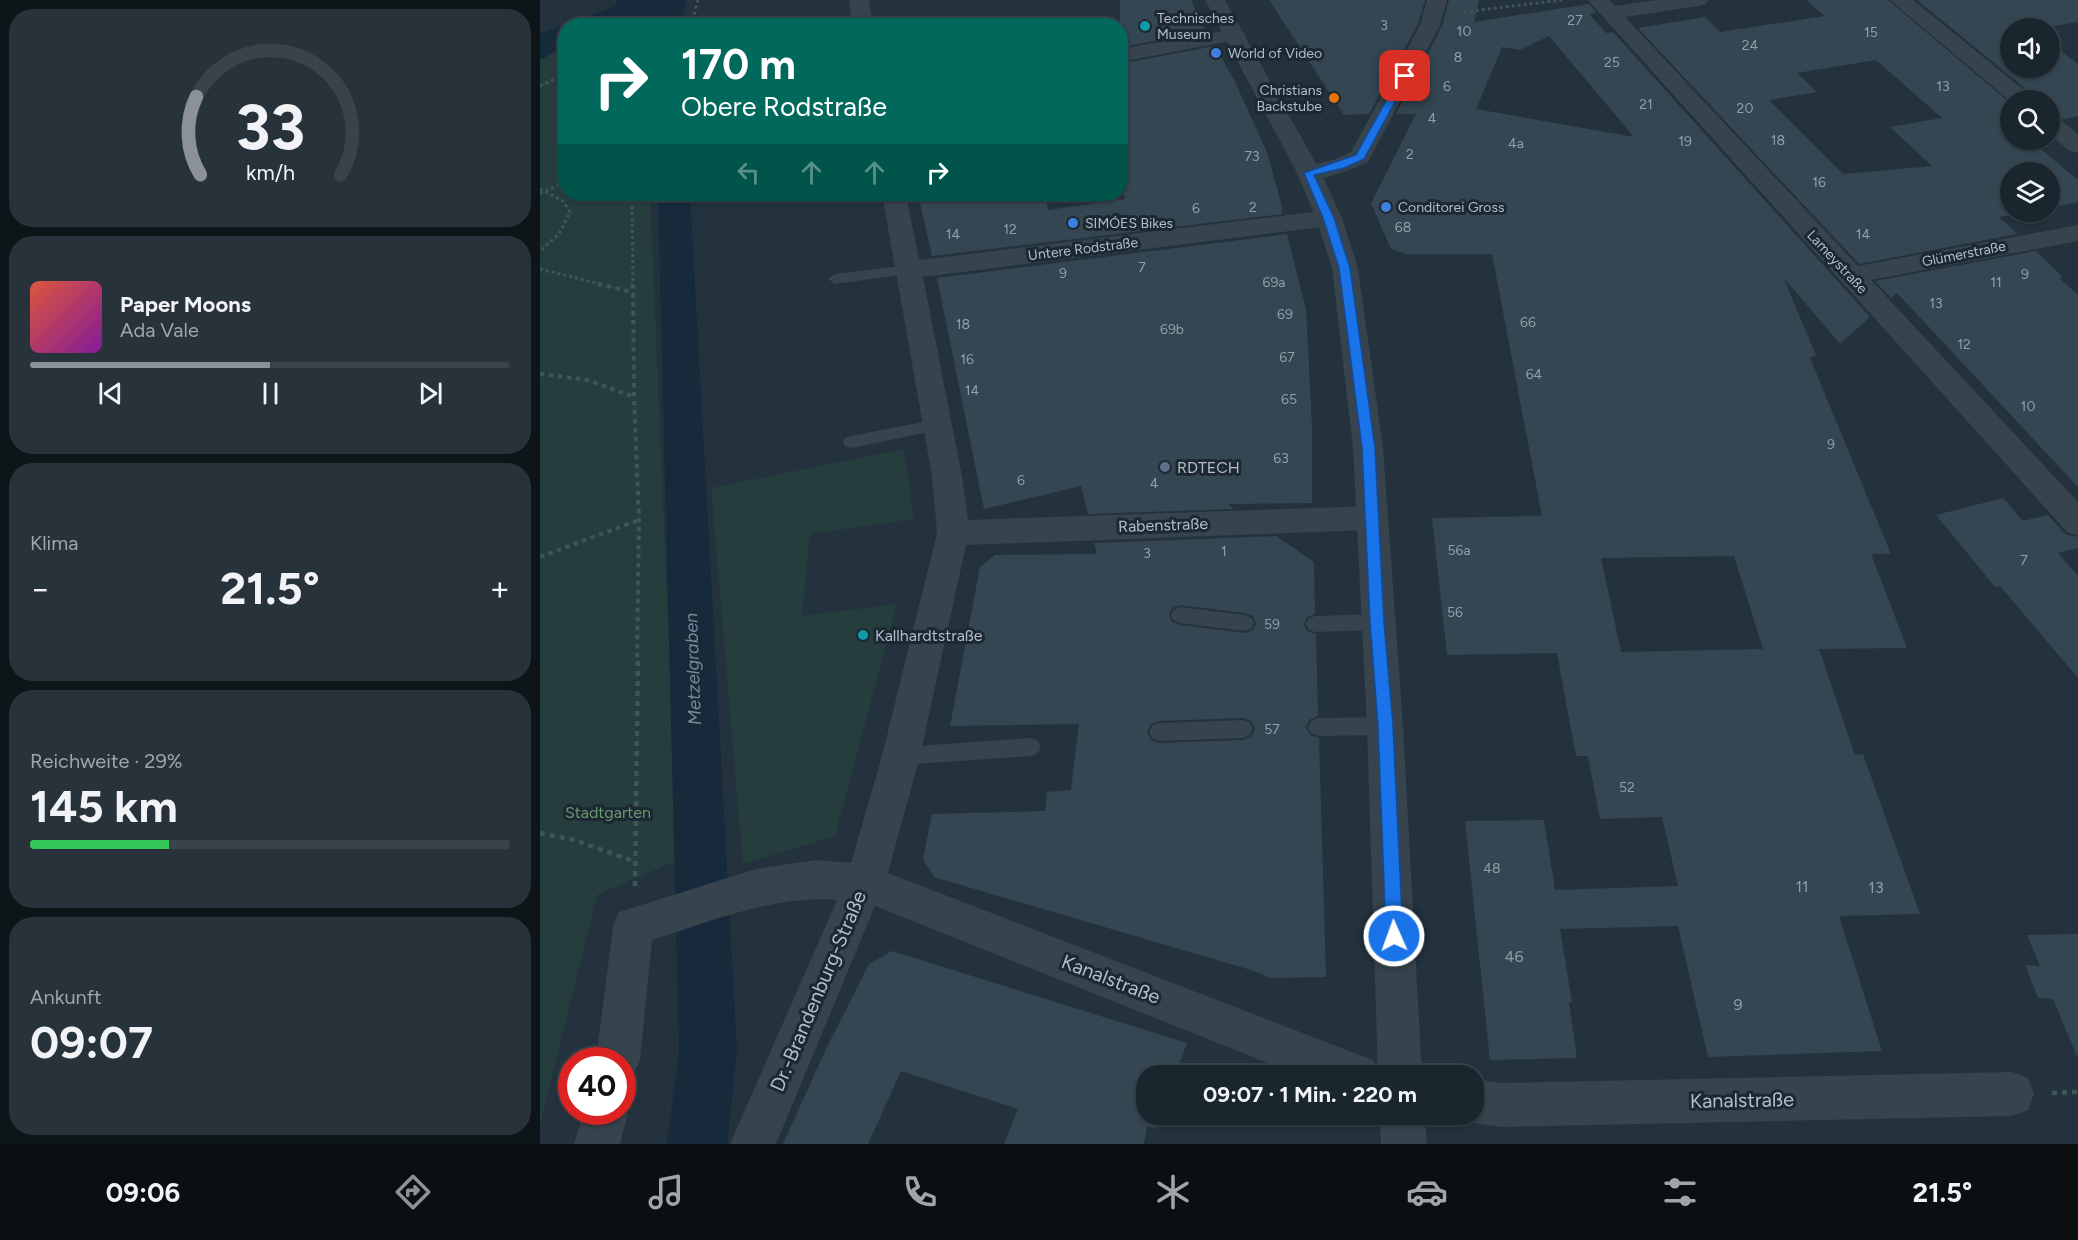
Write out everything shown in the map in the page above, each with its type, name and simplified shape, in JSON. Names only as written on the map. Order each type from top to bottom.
[{"type":"street","points":[[858,0],[861,18]]},
{"type":"street","points":[[1215,0],[1309,173],[1329,218],[1345,268],[1368,448],[1377,622],[1386,726],[1400,1065]]},
{"type":"street","points":[[1604,6],[1698,0]]},
{"type":"street","points":[[1900,0],[2010,90]]},
{"type":"street","points":[[1309,173],[1341,165],[1360,157],[1405,76],[1430,25],[1435,6]]},
{"type":"street","name":"Lameystraße","points":[[1604,6],[2078,523]]},
{"type":"street","points":[[1128,54],[1235,34]]},
{"type":"street","points":[[2060,131],[2078,146]]},
{"type":"street","points":[[865,883],[901,756],[953,532],[947,476],[895,201]]},
{"type":"street","name":"Untere Rodstraße","points":[[908,270],[1329,218]]},
{"type":"street","name":"Glümerstraße","points":[[1850,276],[2078,233]]},
{"type":"street","name":"Rabenstraße","points":[[953,532],[1372,518]]},
{"type":"street","name":"Dr.-Brandenburg-Straße","points":[[619,1047],[633,926],[756,888],[816,879],[865,883],[753,1144]]},
{"type":"street","name":"Kanalstraße","points":[[865,883],[1329,1065]]},
{"type":"street","name":"Kanalstraße","points":[[1484,1103],[1501,1105],[2012,1094]]},
{"type":"street","points":[[597,1144],[602,1125]]},
{"type":"street","points":[[1403,1125],[1404,1144]]},
{"type":"lane","points":[[835,279],[908,270]]},
{"type":"lane","points":[[851,442],[938,425]]},
{"type":"lane","points":[[1180,615],[1245,623]]},
{"type":"lane","points":[[1315,624],[1377,622]]},
{"type":"lane","points":[[1318,727],[1386,726]]},
{"type":"lane","points":[[1159,732],[1243,729]]},
{"type":"lane","points":[[901,756],[1031,747]]},
{"type":"path","points":[[693,18],[698,0]]},
{"type":"path","points":[[1435,6],[1477,11],[1562,0]]},
{"type":"path","points":[[540,86],[558,78]]},
{"type":"path","points":[[540,191],[558,186]]},
{"type":"path","points":[[545,191],[558,198]]},
{"type":"path","points":[[540,251],[558,236],[568,222],[570,212],[563,201]]},
{"type":"path","points":[[540,833],[574,840],[636,862],[639,520],[634,398],[632,201]]},
{"type":"path","points":[[540,269],[632,292]]},
{"type":"path","points":[[540,374],[568,375],[611,385],[634,398]]},
{"type":"path","points":[[540,557],[639,520]]},
{"type":"green space","name":"Stadtgarten","points":[[558,50],[558,201],[650,201],[678,860],[597,895],[540,1124],[540,60]]},
{"type":"green space","points":[[904,449],[914,519],[810,534],[802,616],[897,604],[835,836],[743,864],[711,488]]},
{"type":"water","points":[[617,0],[687,0],[683,18],[583,18],[616,6]]},
{"type":"water","points":[[558,27],[558,50],[540,60],[540,34]]},
{"type":"building","points":[[1120,0],[1191,0],[1206,32],[1128,46],[1128,18],[1120,18]]},
{"type":"building","points":[[1269,0],[1425,0],[1418,24],[1369,114],[1344,115]]},
{"type":"building","points":[[1449,0],[1479,0],[1474,22],[1589,4],[1596,12],[1590,15],[1606,33],[1613,32],[1870,317],[1840,344],[1783,277],[1816,355],[1810,358],[1891,554],[1871,554],[1907,648],[1819,649],[1855,755],[1863,754],[1920,914],[1839,916],[1882,1051],[1708,1057],[1678,926],[1560,929],[1572,1002],[1569,1002],[1577,1058],[1490,1060],[1465,821],[1544,820],[1555,890],[1678,886],[1662,817],[1600,819],[1588,756],[1576,756],[1557,653],[1447,655],[1432,518],[1542,516],[1492,254],[1406,254],[1391,249],[1371,203],[1416,114],[1396,114],[1442,26]],"holes":[[[1549,36],[1634,137],[1476,109],[1502,47],[1520,50]],[[1734,556],[1763,649],[1621,652],[1601,558]]]},
{"type":"building","points":[[1806,0],[1888,0],[2000,95],[2000,150],[2042,150],[2056,162],[2000,162],[2000,222],[2004,222],[2017,234],[1859,264],[1638,28],[1705,17],[1720,32],[1825,16]],"holes":[[[1876,60],[1942,118],[1890,127],[1932,166],[1843,174],[1769,100],[1817,92],[1797,73]]]},
{"type":"building","points":[[1917,0],[2078,0],[2078,22],[2060,25],[2060,18],[2000,18],[2000,68]]},
{"type":"building","points":[[1215,46],[1234,80],[1267,152],[1283,210],[1281,210],[1282,214],[932,256],[920,201],[1046,201],[1048,210],[1111,201],[1128,201],[1128,62]]},
{"type":"building","points":[[2060,50],[2078,64],[2078,116],[2060,118],[2060,90],[2027,90],[2013,78],[2060,78]]},
{"type":"building","points":[[2060,165],[2078,180],[2078,202],[2060,206]]},
{"type":"building","points":[[1287,234],[1306,309],[1312,427],[1312,503],[1228,504],[1234,509],[1088,514],[1081,486],[984,509],[937,278]]},
{"type":"building","points":[[2036,251],[2063,277],[2059,278],[2078,295],[2078,487],[1897,293],[1891,298],[1875,281]]},
{"type":"building","points":[[2003,498],[2023,521],[2048,515],[2065,534],[2078,537],[2078,548],[2058,553],[2078,576],[2078,678],[2000,586],[1995,587],[1936,515]]},
{"type":"building","points":[[1276,536],[1314,562],[1315,614],[1307,617],[1304,625],[1307,631],[1316,634],[1318,716],[1309,720],[1306,728],[1310,735],[1319,738],[1326,977],[1271,978],[1251,970],[934,877],[923,859],[932,814],[1045,811],[1047,792],[1071,790],[1079,724],[950,726],[980,567],[995,555],[1097,554],[1094,543]],"holes":[[[1180,605],[1245,613],[1253,616],[1256,624],[1253,630],[1245,633],[1180,625],[1172,622],[1169,614],[1172,608]],[[1243,718],[1251,721],[1255,728],[1252,736],[1243,740],[1159,743],[1151,740],[1147,733],[1150,725],[1159,721]]]},
{"type":"building","points":[[2078,934],[2077,1056],[2053,999],[2038,998],[2025,965],[2040,966],[2027,935]]},
{"type":"building","points":[[892,951],[1187,1043],[1179,1065],[1136,1065],[1136,1125],[1158,1125],[1156,1129],[1147,1126],[1144,1144],[1004,1144],[1018,1109],[901,1071],[868,1144],[783,1144],[826,1049],[869,964]]},
{"type":"waterway","name":"Metzelgraben","points":[[674,201],[708,1050],[697,1144]]},
{"type":"place","name":"Technisches Museum","points":[[1145,26]]},
{"type":"place","name":"World of Video","points":[[1216,53]]},
{"type":"place","name":"Christians Backstube","points":[[1334,98]]},
{"type":"place","name":"Conditorei Gross","points":[[1386,207]]},
{"type":"place","name":"SIMÓES Bikes","points":[[1073,223]]},
{"type":"place","name":"RDTECH","points":[[1165,467]]},
{"type":"place","name":"Kallhardtstraße","points":[[863,635]]},
{"type":"route","points":[[1394,936],[1386,726],[1377,622],[1368,448],[1345,268],[1329,218],[1309,173],[1341,165],[1360,157],[1405,76]]}]
